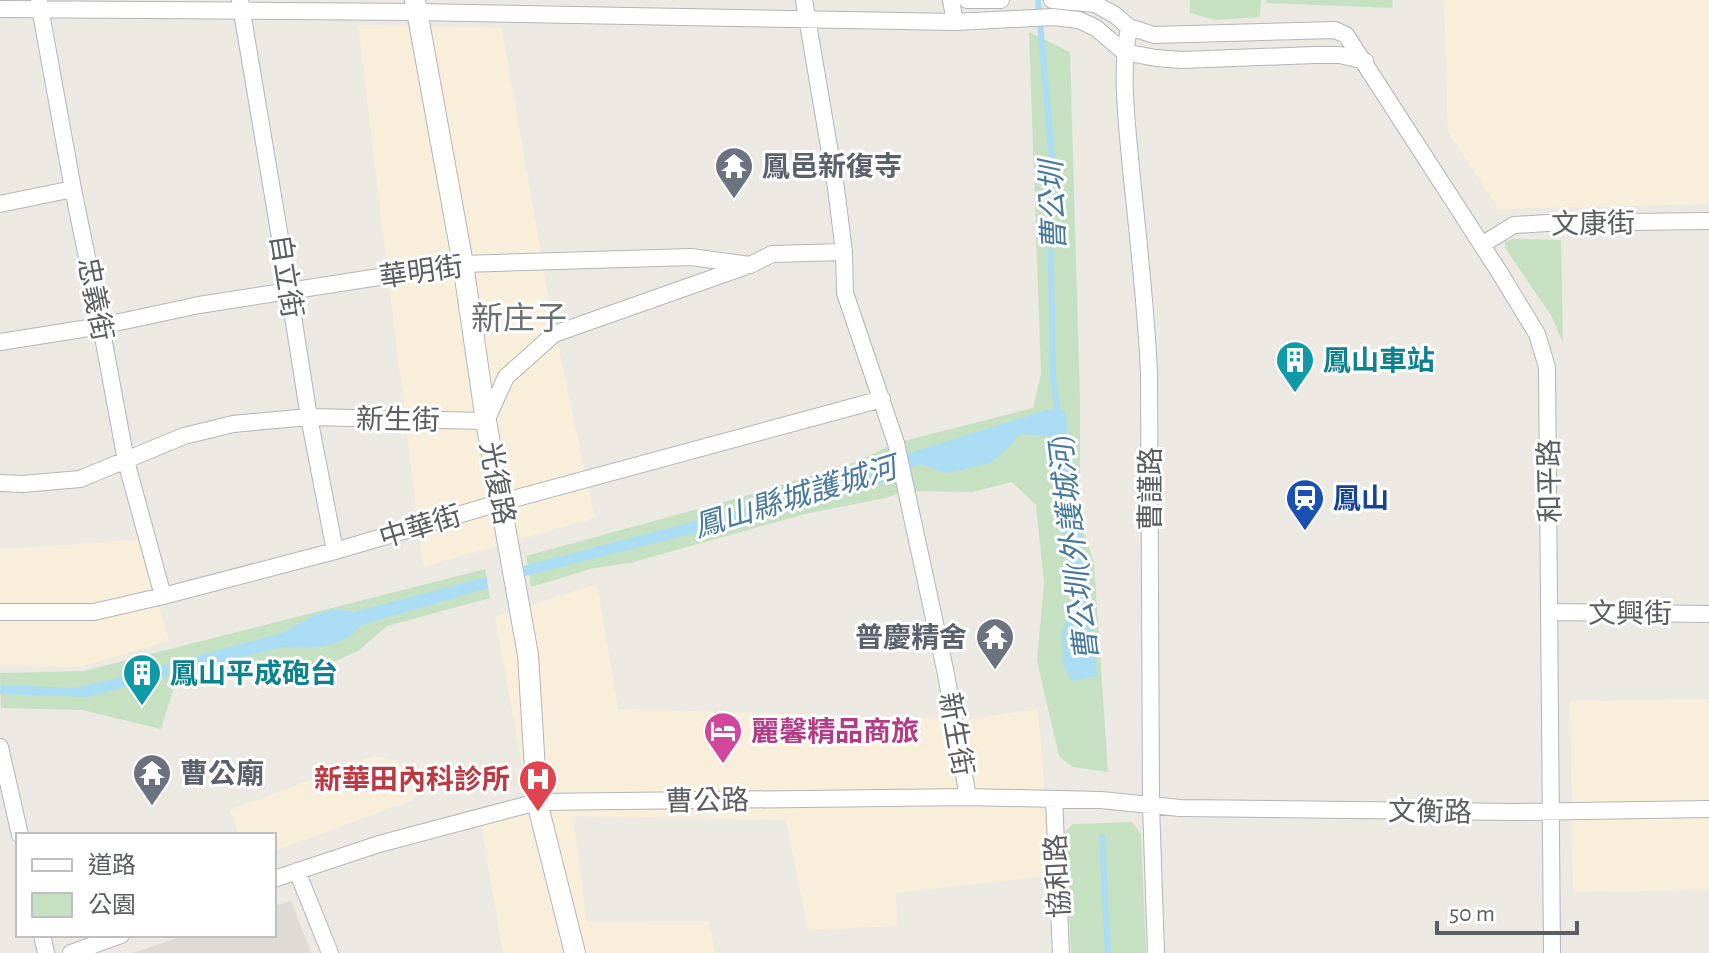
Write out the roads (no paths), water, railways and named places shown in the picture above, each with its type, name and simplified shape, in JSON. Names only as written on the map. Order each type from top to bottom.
[{"type":"street","name":"新生街","points":[[804,0],[836,188],[844,252],[845,293],[882,399],[900,465],[946,674],[968,797]]},
{"type":"street","points":[[951,0],[955,22]]},
{"type":"street","points":[[967,0],[1001,0]]},
{"type":"street","points":[[1052,0],[1095,4],[1129,27]]},
{"type":"street","points":[[1072,19],[1075,0]]},
{"type":"street","points":[[0,9],[40,5],[416,6],[955,22],[1053,17],[1072,19],[1096,28],[1124,52],[1156,58],[1182,60],[1340,55],[1365,61]]},
{"type":"street","name":"忠義街","points":[[40,5],[126,461],[163,596]]},
{"type":"street","name":"自立街","points":[[242,6],[309,417],[335,551]]},
{"type":"street","name":"光復路","points":[[416,6],[463,264],[486,421],[528,655],[537,802],[575,953]]},
{"type":"street","name":"曹謹路","points":[[1129,27],[1124,52],[1124,95],[1149,373],[1151,805],[1156,953]]},
{"type":"street","name":"和平路","points":[[1129,27],[1154,35],[1335,30],[1346,35],[1483,244],[1537,334],[1547,367],[1552,953]]},
{"type":"street","points":[[0,204],[73,189]]},
{"type":"street","name":"文康街","points":[[1483,244],[1514,225],[1709,221]]},
{"type":"street","name":"華明街","points":[[0,342],[101,326],[199,305],[463,264],[691,257],[750,265],[772,254],[844,252]]},
{"type":"street","points":[[486,421],[506,377],[554,334],[750,265]]},
{"type":"street","name":"中華街","points":[[0,612],[94,612],[163,596],[882,399]]},
{"type":"street","name":"新生街","points":[[0,483],[80,479],[184,436],[233,424],[309,417],[486,421]]},
{"type":"street","name":"文興街","points":[[1550,612],[1709,614]]},
{"type":"street","points":[[0,747],[20,833]]},
{"type":"street","name":"曹公路","points":[[276,878],[379,844],[537,802],[968,797],[1101,800],[1151,805]]},
{"type":"street","name":"協和路","points":[[1054,799],[1061,953]]},
{"type":"street","name":"文衡路","points":[[1151,805],[1180,808],[1550,811],[1709,809]]},
{"type":"street","points":[[297,871],[330,953]]},
{"type":"street","points":[[71,953],[115,937]]},
{"type":"water","points":[[1047,410],[1065,411],[1093,627],[1097,676],[1072,681],[1063,665],[1062,634],[1073,598],[1048,436],[1019,434],[990,463],[947,473],[921,464],[906,471],[903,455]]},
{"type":"water","points":[[889,465],[892,480],[737,520],[732,514],[722,517],[723,526],[525,576],[523,566],[819,489]]},
{"type":"water","points":[[487,577],[488,588],[361,625],[345,639],[325,646],[282,647],[87,697],[0,694],[0,685],[73,688],[101,682],[282,633],[316,614],[337,609],[354,612]]},
{"type":"waterway","name":"曹公圳","points":[[1038,0],[1052,158],[1053,377],[1058,415]]},
{"type":"waterway","name":"鳳山縣城護城河","points":[[715,523],[743,516]]},
{"type":"waterway","name":"曹公圳(外護城河)","points":[[1102,837],[1108,953]]},
{"type":"place","name":"鳳邑新復寺","points":[[734,200]]},
{"type":"place","name":"鳳山車站","points":[[1295,394]]},
{"type":"place","name":"鳳山","points":[[1305,532]]},
{"type":"place","name":"普慶精舍","points":[[995,671]]},
{"type":"place","name":"鳳山平成砲台","points":[[142,707]]},
{"type":"place","name":"麗馨精品商旅","points":[[723,765]]},
{"type":"place","name":"曹公廟","points":[[152,807]]},
{"type":"place","name":"新華田內科診所","points":[[538,813]]},
{"type":"district","name":"新庄子","points":[[519,318]]}]
